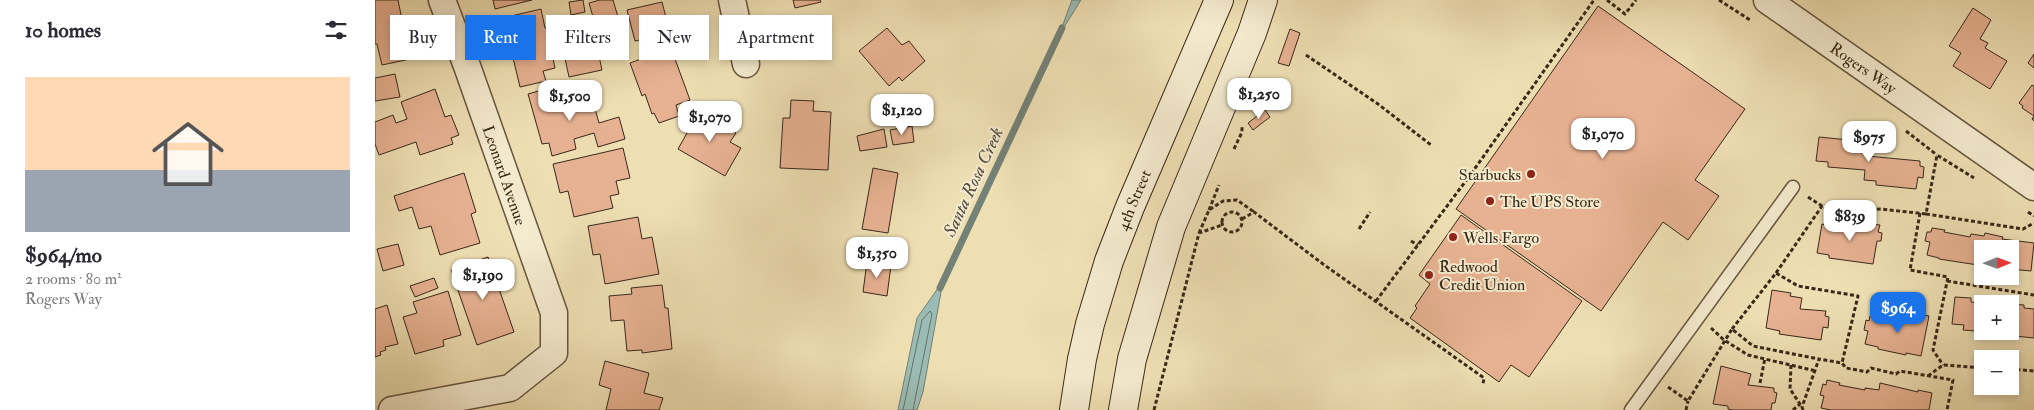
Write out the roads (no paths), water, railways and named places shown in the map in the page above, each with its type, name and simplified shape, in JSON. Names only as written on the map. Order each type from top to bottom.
[{"type":"main road","name":"4th Street","points":[[1074,410],[1090,324],[1109,261],[1130,207],[1219,0]]},
{"type":"main road","points":[[1123,410],[1132,359],[1171,227],[1252,33],[1263,0]]},
{"type":"street","name":"Leonard Avenue","points":[[393,410],[510,388],[554,353],[554,313],[442,0]]},
{"type":"street","points":[[731,0],[746,64]]},
{"type":"street","name":"Rogers Way","points":[[1767,0],[2030,199]]},
{"type":"lane","points":[[1631,410],[1793,187]]},
{"type":"water","points":[[1072,0],[1081,0],[1059,35]]},
{"type":"water","points":[[943,281],[923,392],[917,410],[898,410],[917,318]]},
{"type":"waterway","name":"Santa Rosa Creek","points":[[940,288],[1062,28]]},
{"type":"place","name":"Starbucks","points":[[1531,174]]},
{"type":"place","name":"The UPS Store","points":[[1490,201]]},
{"type":"place","name":"Wells Fargo","points":[[1453,237]]},
{"type":"place","name":"Redwood Credit Union","points":[[1429,275]]}]
